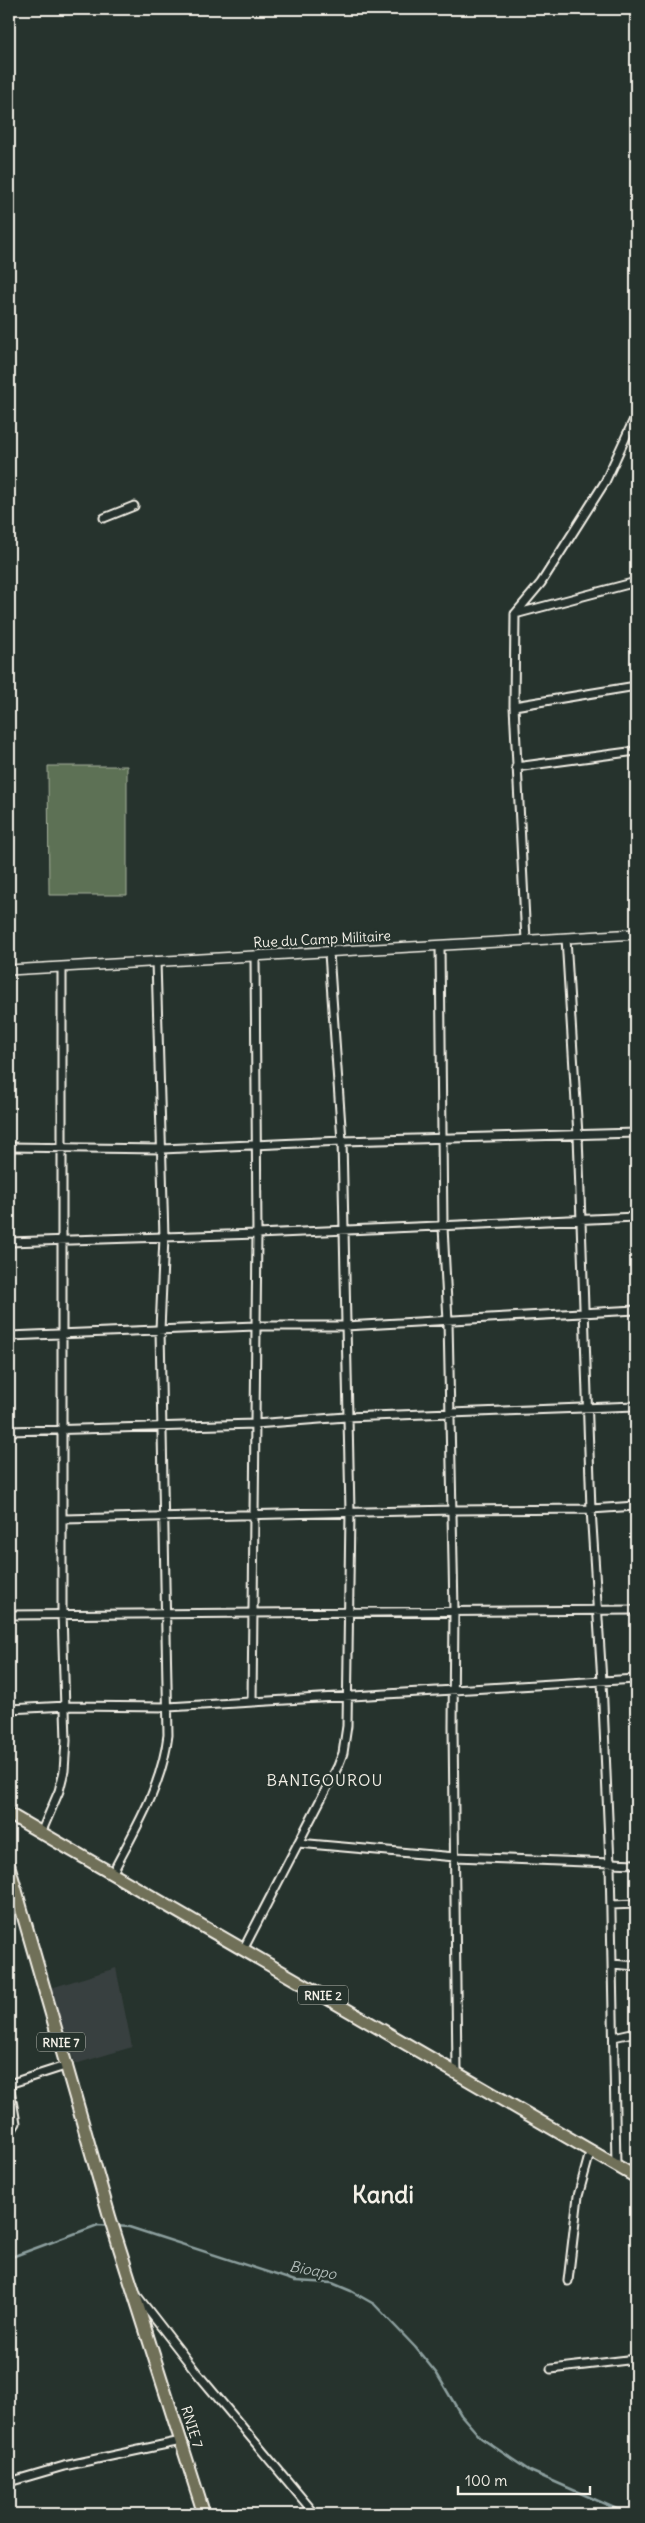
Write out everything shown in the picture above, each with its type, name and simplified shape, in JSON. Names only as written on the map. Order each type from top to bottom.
[{"type":"main road","name":"RNIE 2","points":[[9,1814],[242,1950],[591,2149],[636,2177]]},
{"type":"main road","name":"RNIE 7","points":[[9,1866],[68,2065],[110,2218],[204,2514]]},
{"type":"street","points":[[526,940],[516,767],[514,706],[515,614],[541,583],[605,482],[636,416]]},
{"type":"street","points":[[104,518],[134,506]]},
{"type":"street","points":[[515,614],[636,582]]},
{"type":"street","points":[[514,706],[636,686]]},
{"type":"street","points":[[516,767],[636,751]]},
{"type":"street","name":"Rue du Camp Militaire","points":[[9,970],[636,934]]},
{"type":"street","points":[[566,938],[582,1218],[583,1312],[591,1510],[602,1681],[610,1864],[616,2164]]},
{"type":"street","points":[[440,946],[443,1227],[448,1321],[454,1610],[453,1688],[457,2072]]},
{"type":"street","points":[[242,1950],[343,1753],[348,1726],[350,1512],[346,1417],[342,1141],[329,953]]},
{"type":"street","points":[[252,1702],[257,1234],[255,1144],[256,956]]},
{"type":"street","points":[[112,1874],[150,1802],[163,1767],[168,1735],[160,1330],[164,1237],[156,961]]},
{"type":"street","points":[[41,1833],[59,1792],[64,1771],[67,1706],[62,1613],[64,1519],[62,1431],[62,967]]},
{"type":"street","points":[[9,1147],[162,1149],[342,1141],[636,1133]]},
{"type":"street","points":[[9,1242],[443,1227],[582,1218],[636,1217]]},
{"type":"street","points":[[9,1336],[63,1336],[255,1326],[345,1326],[636,1310]]},
{"type":"street","points":[[9,1431],[62,1431],[255,1424],[346,1417],[636,1406]]},
{"type":"street","points":[[64,1519],[452,1510],[591,1510],[636,1506]]},
{"type":"street","points":[[9,1615],[62,1613],[253,1613],[348,1610],[636,1610]]},
{"type":"street","points":[[9,1709],[67,1706],[168,1707],[636,1678]]},
{"type":"street","points":[[298,1843],[455,1857],[636,1864]]},
{"type":"street","points":[[611,1905],[636,1904]]},
{"type":"street","points":[[612,1964],[636,1966]]},
{"type":"street","points":[[614,2037],[636,2032]]},
{"type":"street","points":[[9,2134],[16,2123],[9,2084],[68,2065]]},
{"type":"street","points":[[568,2281],[578,2196],[591,2149]]},
{"type":"street","points":[[134,2293],[197,2373],[315,2514]]},
{"type":"street","points":[[551,2369],[636,2359]]},
{"type":"street","points":[[9,2482],[64,2466],[181,2441]]},
{"type":"shaded area","points":[[116,1968],[132,2047],[75,2064],[51,1988]]},
{"type":"green space","points":[[48,766],[127,766],[127,895],[49,895]]},
{"type":"waterway","name":"Bioapo","points":[[9,2258],[98,2225],[110,2226]]},
{"type":"waterway","name":"Bioapo","points":[[115,2226],[129,2227],[295,2281],[332,2283],[351,2291],[374,2304],[415,2347],[437,2374],[461,2415],[481,2438],[530,2471],[628,2514]]},
{"type":"district","name":"BANIGOUROU","points":[[325,1780]]},
{"type":"district","name":"Kandi","points":[[383,2194]]}]
